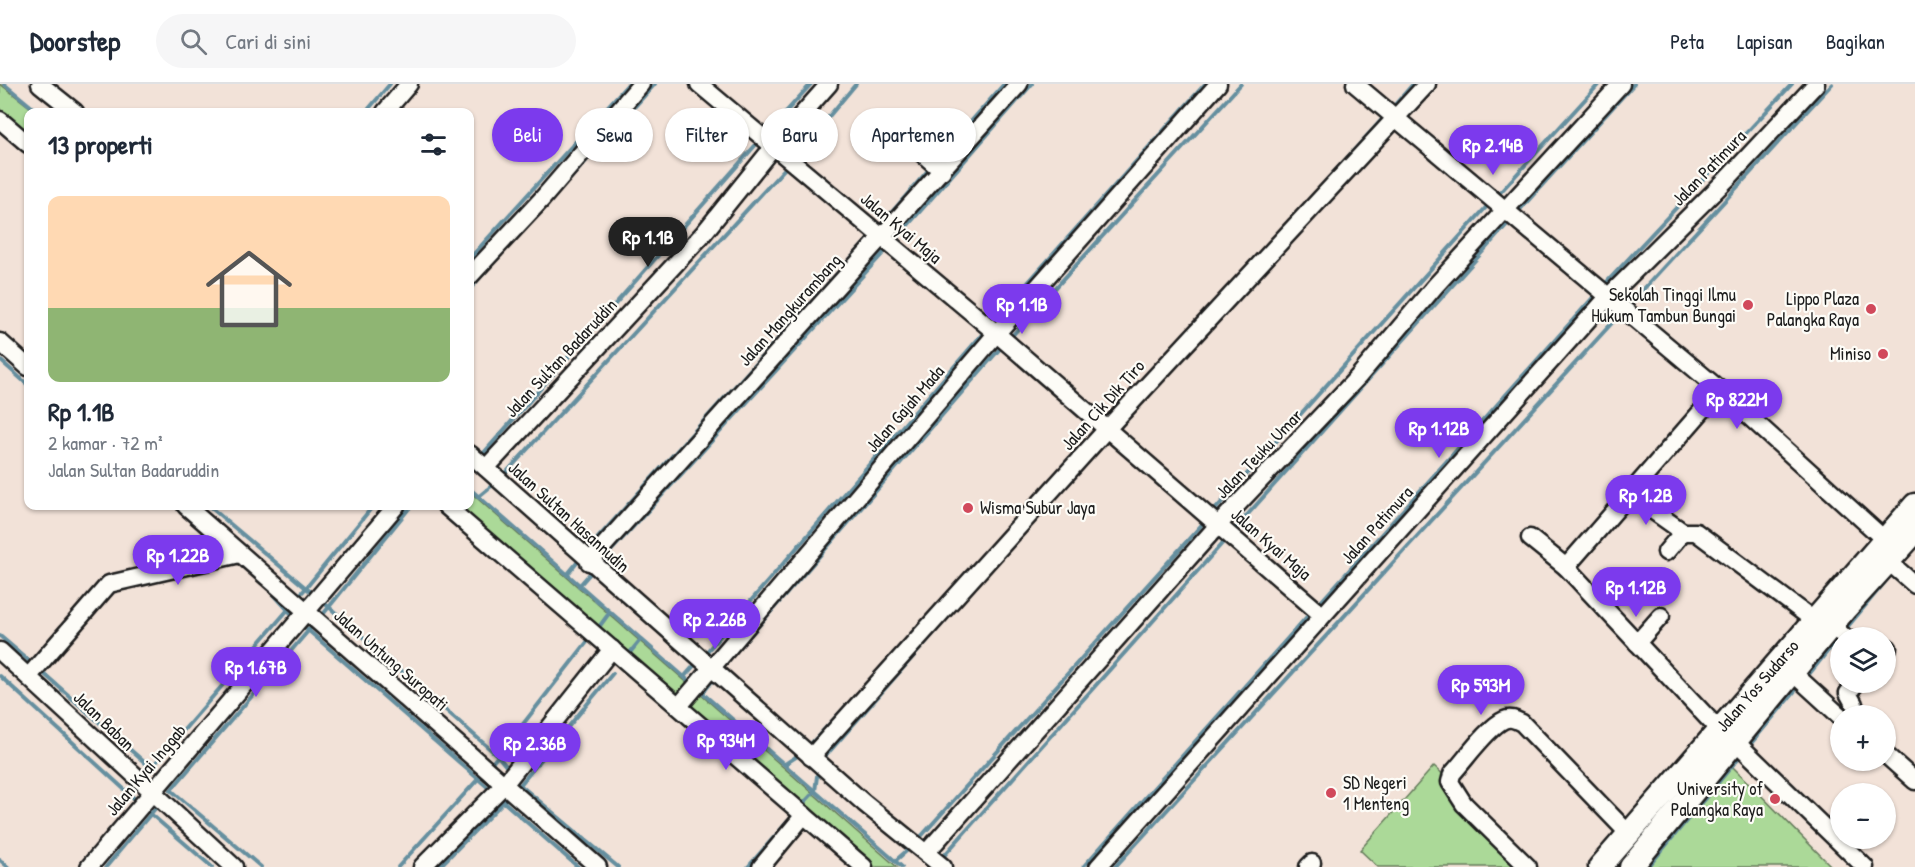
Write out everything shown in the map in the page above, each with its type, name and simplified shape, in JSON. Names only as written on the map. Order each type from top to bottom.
[{"type":"main road","name":"Jalan Yos Sudarso","points":[[1892,560],[1915,506]]},
{"type":"main road","name":"Jalan Yos Sudarso","points":[[1832,627],[1915,532]]},
{"type":"main road","name":"Jalan Yos Sudarso","points":[[1600,867],[1628,833],[1793,673],[1830,629]]},
{"type":"main road","name":"Jalan Yos Sudarso","points":[[1631,867],[1728,737],[1830,629]]},
{"type":"street","points":[[40,84],[70,108]]},
{"type":"street","points":[[389,108],[410,84]]},
{"type":"street","points":[[474,272],[542,199],[641,84]]},
{"type":"street","name":"Jalan Kyai Maja","points":[[699,84],[761,137]]},
{"type":"street","name":"Jalan Sultan Badaruddin","points":[[808,108],[829,84]]},
{"type":"street","name":"Jalan Mangkurambang","points":[[589,562],[1018,84]]},
{"type":"street","name":"Jalan Gajah Mada","points":[[679,706],[996,334],[1218,84]]},
{"type":"street","points":[[1355,84],[1720,390],[1915,585]]},
{"type":"street","name":"Jalan Cik Dik Tiro","points":[[812,757],[1106,430],[1427,84]]},
{"type":"street","name":"Jalan Teuku Umar","points":[[927,853],[1219,524],[1358,377],[1436,285],[1622,84]]},
{"type":"street","name":"Jalan Patimura","points":[[1098,867],[1609,296],[1729,177],[1816,84]]},
{"type":"street","points":[[0,120],[24,141]]},
{"type":"street","name":"Jalan Sultan Badaruddin","points":[[486,468],[702,234],[761,162]]},
{"type":"street","name":"Jalan Kyai Maja","points":[[791,162],[1219,524],[1322,615]]},
{"type":"street","points":[[932,162],[942,171]]},
{"type":"street","points":[[0,342],[24,363]]},
{"type":"street","points":[[1566,567],[1720,390]]},
{"type":"street","name":"Jalan Sultan Hasannudin","points":[[474,458],[710,668],[943,867]]},
{"type":"street","points":[[1628,493],[1683,532],[1696,532],[1830,627]]},
{"type":"street","name":"Jalan Untung Suropati","points":[[190,510],[598,867]]},
{"type":"street","name":"Jalan Kyai Inggab","points":[[89,867],[393,510]]},
{"type":"street","points":[[451,510],[864,867]]},
{"type":"street","points":[[1666,552],[1683,532]]},
{"type":"street","points":[[1530,538],[1566,567],[1728,737],[1865,867]]},
{"type":"street","points":[[29,676],[109,584],[240,554]]},
{"type":"street","points":[[1637,642],[1661,616]]},
{"type":"street","points":[[422,867],[503,786],[612,649]]},
{"type":"street","name":"Jalan Baban","points":[[0,651],[234,867]]},
{"type":"street","points":[[1793,673],[1830,707]]},
{"type":"street","points":[[1848,693],[1854,704]]},
{"type":"street","points":[[1528,867],[1464,804],[1450,782],[1452,774],[1504,719],[1512,718],[1522,723],[1628,833]]},
{"type":"street","points":[[1896,764],[1915,781]]},
{"type":"street","points":[[761,867],[804,815]]},
{"type":"green space","points":[[0,84],[31,108],[24,108],[24,134],[0,113]]},
{"type":"green space","points":[[474,496],[897,867],[868,867],[457,510],[474,510]]},
{"type":"green space","points":[[1727,761],[1832,867],[1636,867]]},
{"type":"green space","points":[[1434,766],[1447,778],[1523,867],[1378,867],[1360,850]]},
{"type":"waterway","points":[[4,84],[33,108]]},
{"type":"waterway","points":[[369,108],[390,84]]},
{"type":"waterway","points":[[474,254],[628,84]]},
{"type":"waterway","points":[[570,179],[655,84]]},
{"type":"waterway","points":[[789,108],[811,84]]},
{"type":"waterway","points":[[836,108],[856,84]]},
{"type":"waterway","points":[[976,116],[1004,84]]},
{"type":"waterway","points":[[894,241],[1032,84]]},
{"type":"waterway","points":[[992,323],[1205,84]]},
{"type":"waterway","points":[[1009,339],[1241,84]]},
{"type":"waterway","points":[[1392,108],[1413,84]]},
{"type":"waterway","points":[[1496,197],[1599,84]]},
{"type":"waterway","points":[[1516,214],[1634,84]]},
{"type":"waterway","points":[[1604,285],[1792,84]]},
{"type":"waterway","points":[[1627,307],[1832,84]]},
{"type":"waterway","points":[[1283,228],[1385,116]]},
{"type":"waterway","points":[[481,456],[760,140]]},
{"type":"waterway","points":[[503,476],[788,165]]},
{"type":"waterway","points":[[878,228],[930,168]]},
{"type":"waterway","points":[[1212,513],[1489,204]]},
{"type":"waterway","points":[[1232,532],[1511,220]]},
{"type":"waterway","points":[[586,551],[871,236]]},
{"type":"waterway","points":[[601,562],[887,249]]},
{"type":"waterway","points":[[474,284],[486,271]]},
{"type":"waterway","points":[[1318,605],[1597,293]]},
{"type":"waterway","points":[[1115,867],[1622,312]]},
{"type":"waterway","points":[[703,656],[985,331]]},
{"type":"waterway","points":[[727,662],[1004,344]]},
{"type":"waterway","points":[[0,360],[24,381]]},
{"type":"waterway","points":[[478,497],[495,483]]},
{"type":"waterway","points":[[474,493],[691,683]]},
{"type":"waterway","points":[[214,510],[306,588],[370,510]]},
{"type":"waterway","points":[[408,510],[329,607],[498,756],[591,637]]},
{"type":"waterway","points":[[917,841],[1205,521]]},
{"type":"waterway","points":[[941,859],[1227,538]]},
{"type":"waterway","points":[[567,575],[580,559]]},
{"type":"waterway","points":[[579,586],[593,570]]},
{"type":"waterway","points":[[1847,627],[1891,575]]},
{"type":"waterway","points":[[267,587],[296,619]]},
{"type":"waterway","points":[[298,597],[306,588],[315,595]]},
{"type":"waterway","points":[[320,600],[329,607],[320,618]]},
{"type":"waterway","points":[[41,671],[151,768],[292,605]]},
{"type":"waterway","points":[[596,631],[610,612]]},
{"type":"waterway","points":[[1083,867],[1311,612]]},
{"type":"waterway","points":[[822,760],[950,615]]},
{"type":"waterway","points":[[261,867],[171,790],[315,623]]},
{"type":"waterway","points":[[301,624],[492,791]]},
{"type":"waterway","points":[[0,636],[33,664]]},
{"type":"waterway","points":[[628,655],[641,639]]},
{"type":"waterway","points":[[1806,678],[1830,648]]},
{"type":"waterway","points":[[684,677],[698,661]]},
{"type":"waterway","points":[[613,673],[520,785],[618,867]]},
{"type":"waterway","points":[[0,676],[137,801]]},
{"type":"waterway","points":[[703,693],[715,677]]},
{"type":"waterway","points":[[1748,747],[1799,686]]},
{"type":"waterway","points":[[701,692],[902,867]]},
{"type":"waterway","points":[[807,748],[857,694]]},
{"type":"waterway","points":[[785,764],[802,753]]},
{"type":"waterway","points":[[1648,867],[1741,755]]},
{"type":"waterway","points":[[490,765],[498,756],[510,771]]},
{"type":"waterway","points":[[802,805],[815,791],[818,769]]},
{"type":"waterway","points":[[398,867],[479,778]]},
{"type":"waterway","points":[[439,867],[510,795]]},
{"type":"waterway","points":[[497,796],[578,867]]},
{"type":"waterway","points":[[106,867],[159,804]]},
{"type":"waterway","points":[[145,809],[212,867]]},
{"type":"waterway","points":[[748,867],[788,821]]},
{"type":"waterway","points":[[895,861],[911,847]]},
{"type":"waterway","points":[[0,860],[8,867]]},
{"type":"place","name":"Sekolah Tinggi Ilmu Hukum Tambun Bungai","points":[[1748,305]]},
{"type":"place","name":"Lippo Plaza Palangka Raya","points":[[1871,309]]},
{"type":"place","name":"Miniso","points":[[1883,354]]},
{"type":"place","name":"Wisma Subur Jaya","points":[[968,508]]},
{"type":"place","name":"SD Negeri 1 Menteng","points":[[1331,793]]},
{"type":"place","name":"University of Palangka Raya","points":[[1775,799]]}]
